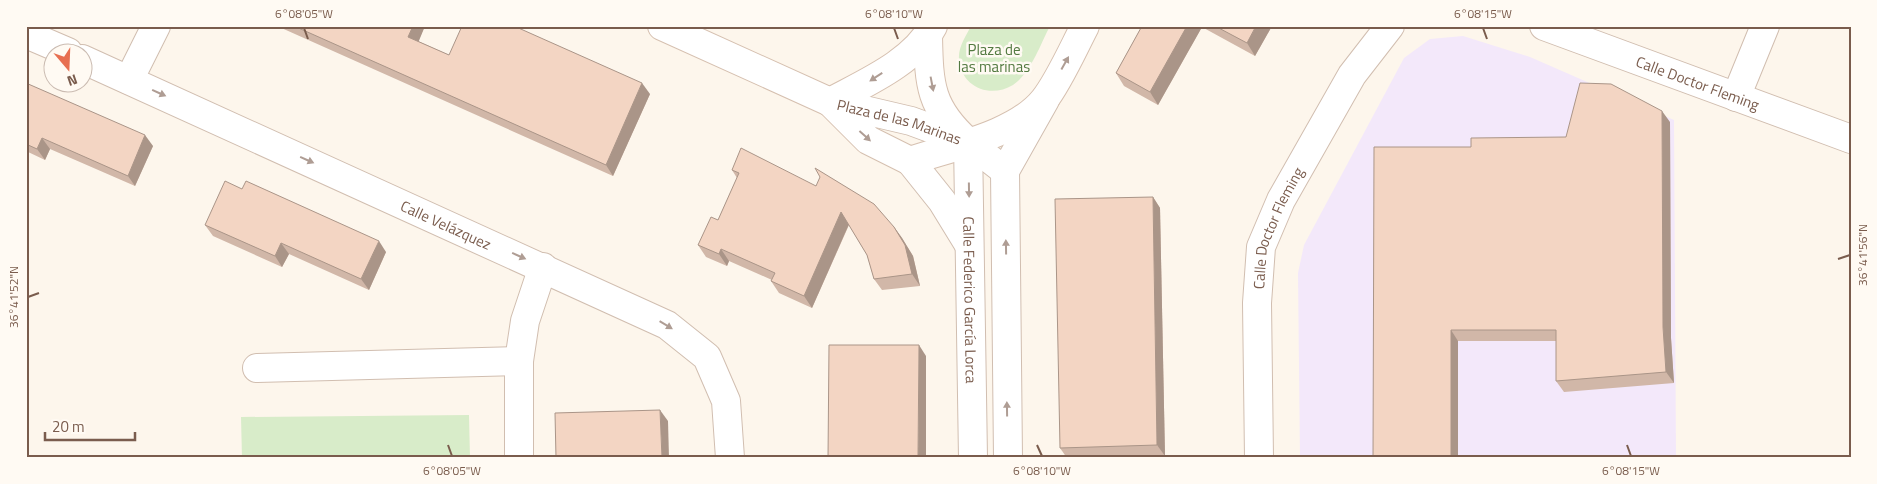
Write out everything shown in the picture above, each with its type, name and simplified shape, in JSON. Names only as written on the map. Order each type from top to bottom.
[{"type":"street","points":[[129,80],[156,26]]},
{"type":"street","points":[[662,26],[830,102]]},
{"type":"street","name":"Plaza de las Marinas","points":[[930,31],[929,67],[934,98],[949,124],[968,142],[1005,171],[1085,26]]},
{"type":"street","name":"Calle Doctor Fleming","points":[[1259,458],[1257,303],[1261,247],[1281,200],[1352,75],[1390,26]]},
{"type":"street","name":"Calle Doctor Fleming","points":[[1544,26],[1851,139]]},
{"type":"street","points":[[1736,97],[1764,26]]},
{"type":"street","name":"Plaza de las Marinas","points":[[830,102],[878,76],[905,57],[930,31]]},
{"type":"street","points":[[26,34],[45,42]]},
{"type":"street","name":"Calle Velázquez","points":[[92,63],[667,325],[707,357],[726,400],[730,458]]},
{"type":"street","name":"Plaza de las Marinas","points":[[910,161],[995,133],[1024,119],[1045,100]]},
{"type":"street","name":"Plaza de las Marinas","points":[[830,102],[911,121],[968,142]]},
{"type":"street","name":"Plaza de las Marinas","points":[[830,102],[868,140],[910,161],[942,201],[970,246]]},
{"type":"street","name":"Calle Federico García Lorca","points":[[968,142],[973,458]]},
{"type":"street","points":[[1005,171],[1008,458]]},
{"type":"street","points":[[519,458],[519,361],[525,321],[543,267]]},
{"type":"street","points":[[257,368],[519,361]]},
{"type":"shaded area","points":[[1463,36],[1530,57],[1674,120],[1676,458],[1300,458],[1298,273],[1304,245],[1404,58],[1430,39]]},
{"type":"green space","name":"Plaza de las marinas","points":[[971,26],[1050,26],[1025,73],[1013,85],[995,91],[978,88],[965,77],[961,69],[960,50]]},
{"type":"green space","points":[[469,415],[470,458],[242,458],[241,417]]},
{"type":"building","points":[[294,26],[413,26],[408,37],[449,55],[462,26],[514,26],[642,83],[606,165]]},
{"type":"building","points":[[1142,26],[1187,26],[1150,92],[1116,73]]},
{"type":"building","points":[[1215,26],[1256,26],[1247,43]]},
{"type":"building","points":[[26,83],[42,90],[42,92],[47,92],[145,135],[128,176],[42,138],[37,149],[26,144]]},
{"type":"building","points":[[1580,83],[1611,84],[1662,111],[1663,327],[1666,372],[1556,381],[1556,330],[1451,330],[1451,458],[1373,458],[1374,147],[1471,147],[1471,138],[1566,137]]},
{"type":"building","points":[[741,148],[816,186],[820,177],[815,168],[874,204],[894,227],[905,245],[912,274],[874,279],[867,255],[841,212],[804,296],[771,281],[775,273],[721,249],[719,254],[698,245],[711,217],[718,220],[739,173],[732,170]]},
{"type":"building","points":[[225,181],[242,189],[246,181],[379,241],[361,279],[281,243],[275,256],[205,225]]},
{"type":"building","points":[[1153,197],[1157,445],[1060,448],[1055,199]]},
{"type":"building","points":[[829,345],[919,345],[918,458],[828,458]]},
{"type":"building","points":[[660,410],[662,458],[556,458],[555,413]]}]
